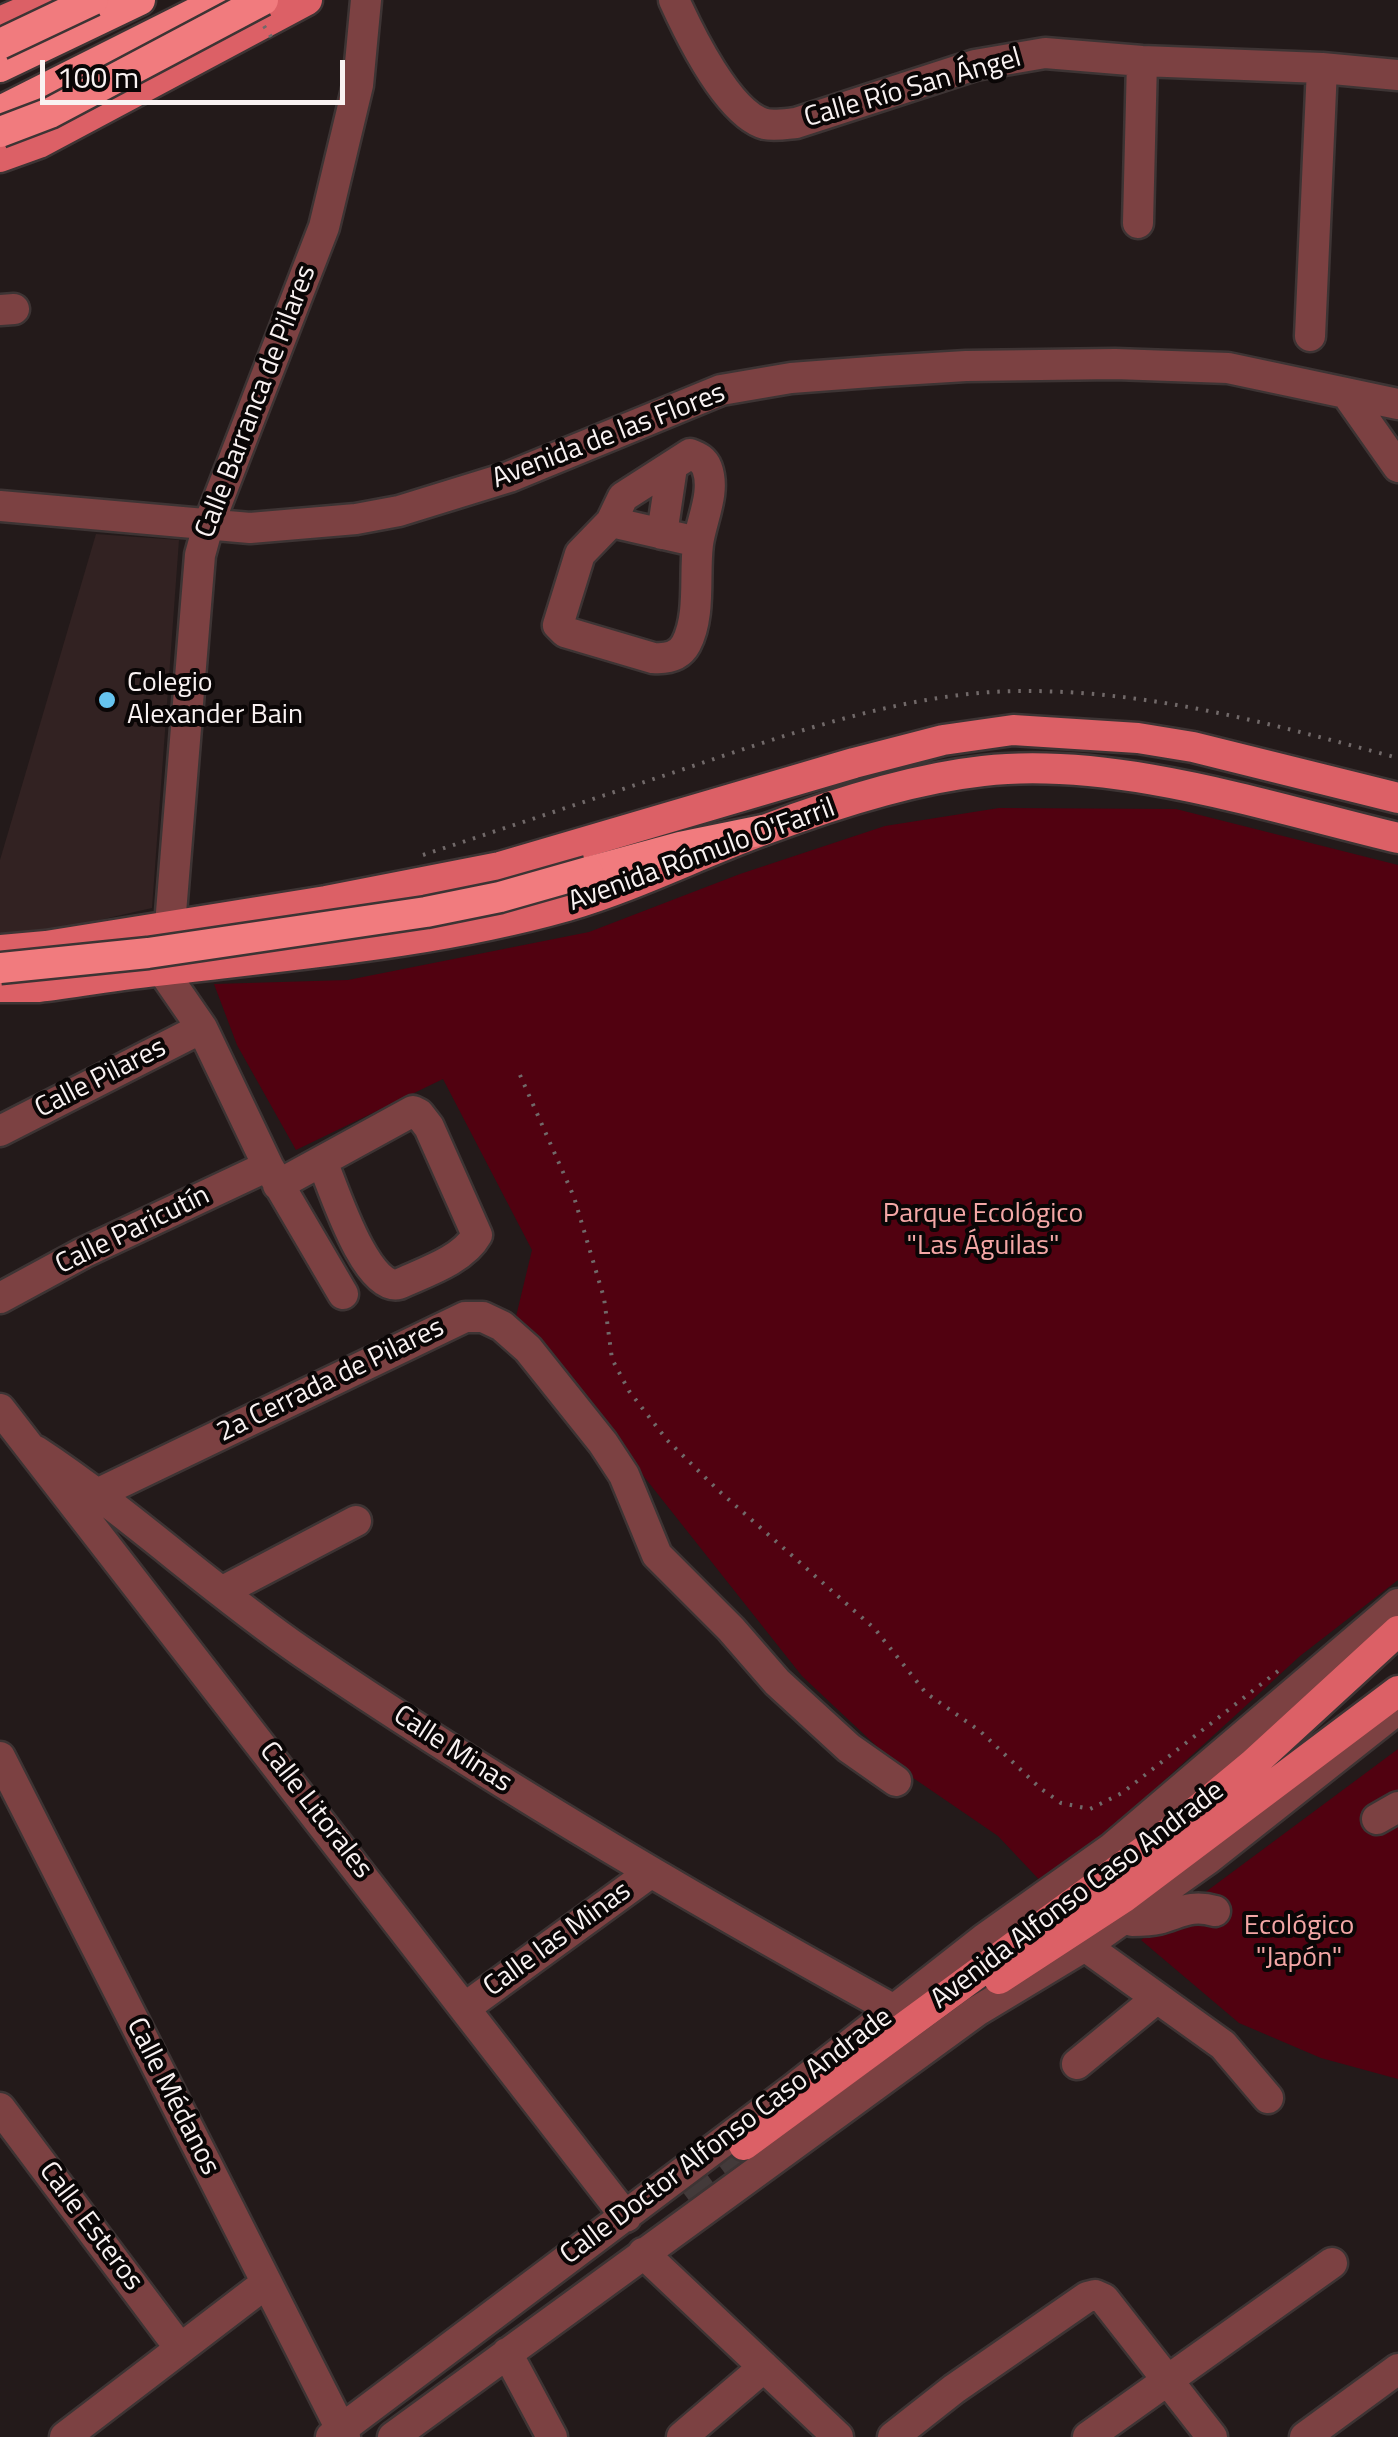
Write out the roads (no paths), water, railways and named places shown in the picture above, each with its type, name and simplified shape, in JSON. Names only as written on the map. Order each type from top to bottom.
[{"type":"highway","points":[[0,43],[93,0]]},
{"type":"highway","points":[[0,67],[140,0]]},
{"type":"highway","points":[[0,90],[184,0]]},
{"type":"highway","points":[[0,111],[220,0]]},
{"type":"highway","points":[[0,132],[50,113],[263,0]]},
{"type":"highway","points":[[0,43],[30,52]]},
{"type":"highway","points":[[0,968],[148,953],[370,921],[500,897],[680,847],[763,830]]},
{"type":"main road","points":[[0,22],[50,0]]},
{"type":"main road","points":[[0,157],[39,143],[307,0]]},
{"type":"main road","name":"Avenida Rómulo O'Farril","points":[[0,950],[326,901],[500,867],[943,740],[1014,730],[1096,734],[1175,744],[1398,798]]},
{"type":"main road","name":"Avenida Rómulo O'Farril","points":[[0,987],[38,987],[398,941],[568,906],[676,868],[763,830],[930,780],[984,771],[1036,768],[1150,778],[1398,838]]},
{"type":"main road","points":[[178,924],[174,952],[183,963],[194,967]]},
{"type":"main road","name":"Avenida Alfonso Caso Andrade","points":[[1398,1631],[1254,1764],[1182,1823],[749,2150],[1333,1750],[1389,1709],[1398,1691]]},
{"type":"street","name":"Calle Barranca de Pilares","points":[[162,970],[154,949],[178,924],[200,555],[324,226],[358,85],[366,0]]},
{"type":"street","name":"Calle Río San Ángel","points":[[674,0],[695,47],[745,115],[767,124],[796,123],[975,65],[1045,53],[1398,75]]},
{"type":"street","points":[[1138,224],[1142,62]]},
{"type":"street","points":[[1310,336],[1322,68]]},
{"type":"street","name":"Avenida de las Flores","points":[[0,506],[250,528],[356,519],[399,512],[509,477],[721,390],[790,378],[966,366],[1115,364],[1228,368],[1398,404]]},
{"type":"street","points":[[1346,393],[1398,468]]},
{"type":"street","points":[[662,534],[681,461],[683,406]]},
{"type":"street","points":[[702,460],[709,470],[691,629],[680,652],[666,659],[565,632],[558,624],[580,554],[611,522],[623,497],[681,461],[702,460]]},
{"type":"street","points":[[611,522],[698,542]]},
{"type":"street","points":[[162,970],[202,1028],[273,1176],[343,1294]]},
{"type":"street","name":"Calle Pilares","points":[[0,1131],[202,1028]]},
{"type":"street","name":"Calle Paricutín","points":[[0,1298],[84,1254],[273,1176],[322,1161],[413,1111],[430,1126],[477,1235],[472,1244],[454,1257],[399,1284],[382,1282],[362,1256],[322,1161]]},
{"type":"street","name":"2a Cerrada de Pilares","points":[[100,1493],[464,1316],[483,1317],[502,1326],[528,1349],[603,1443],[624,1475],[658,1555],[777,1682],[850,1748],[896,1781]]},
{"type":"street","name":"Calle Litorales","points":[[0,1409],[121,1560],[626,2216]]},
{"type":"street","name":"Calle Minas","points":[[36,1451],[100,1493],[300,1650],[515,1791],[650,1873],[894,2010]]},
{"type":"street","points":[[223,1591],[356,1522]]},
{"type":"street","name":"Calle Doctor Alfonso Caso Andrade","points":[[339,2435],[984,1939],[1112,1848],[1398,1604]]},
{"type":"street","name":"Calle Doctor Alfonso Caso Andrade","points":[[393,2437],[977,2010],[1084,1946],[1208,1859],[1333,1750]]},
{"type":"street","name":"Calle Médanos","points":[[0,1757],[339,2435]]},
{"type":"street","name":"Calle las Minas","points":[[466,2007],[650,1873]]},
{"type":"street","points":[[1119,1922],[1157,1920],[1186,1908],[1215,1911]]},
{"type":"street","points":[[1084,1946],[1223,2045],[1268,2098]]},
{"type":"street","points":[[1077,2064],[1156,1999]]},
{"type":"street","name":"Calle Esteros","points":[[0,2108],[179,2347]]},
{"type":"street","points":[[643,2253],[838,2437]]},
{"type":"street","points":[[1088,2437],[1332,2263]]},
{"type":"street","points":[[65,2437],[266,2284]]},
{"type":"street","points":[[893,2437],[954,2389],[1095,2295],[1104,2299],[1128,2326],[1212,2437]]},
{"type":"street","points":[[507,2353],[552,2437]]},
{"type":"street","points":[[682,2437],[764,2367]]},
{"type":"street","points":[[1305,2437],[1398,2369]]},
{"type":"tunnel","points":[[682,2191],[744,2145]]},
{"type":"place","name":"Colegio Alexander Bain","points":[[107,700]]},
{"type":"park label","name":"Parque Ecológico \"Las Águilas\"","points":[[983,1231]]},
{"type":"park label","name":"Ecológico \"Japón\"","points":[[1299,1943]]}]
